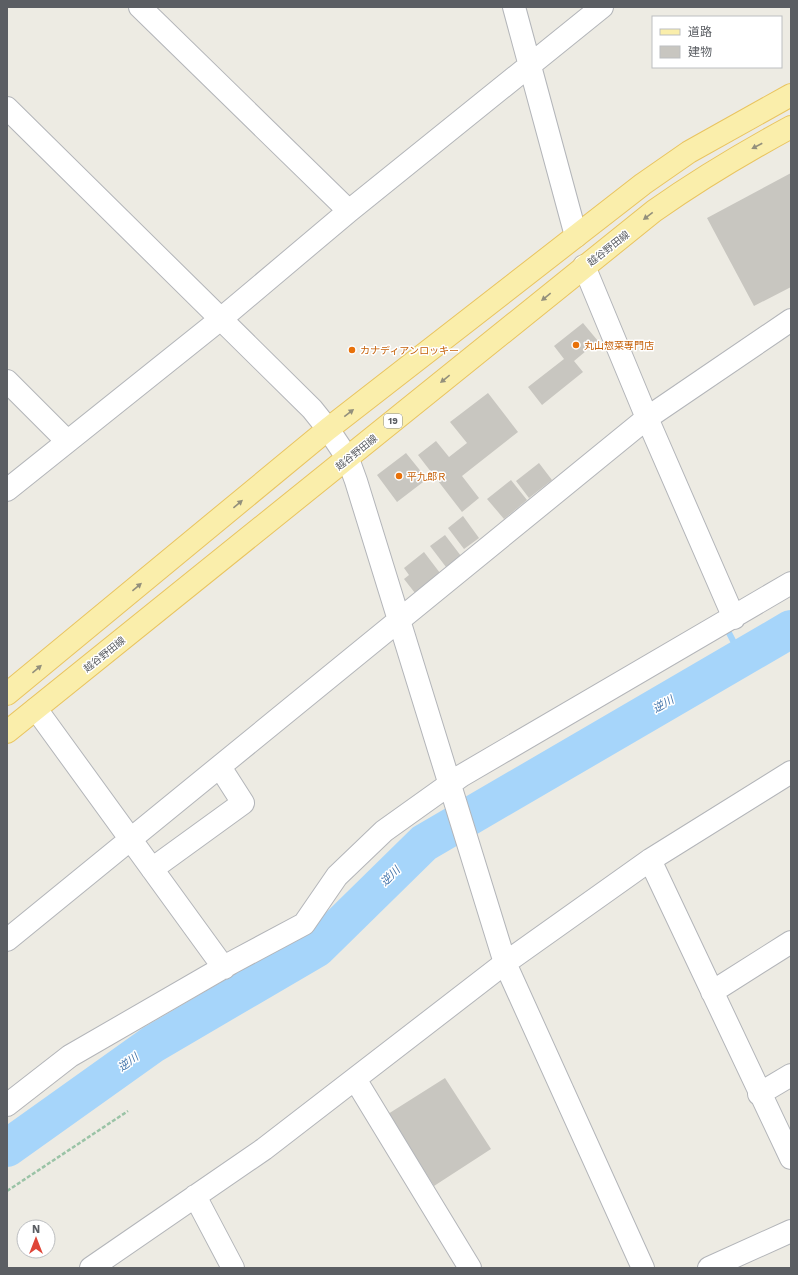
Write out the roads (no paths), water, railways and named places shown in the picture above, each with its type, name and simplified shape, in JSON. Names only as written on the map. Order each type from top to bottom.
[{"type":"main road","points":[[7,694],[328,429],[643,184],[689,152],[791,94]]},
{"type":"main road","name":"越谷野田線","points":[[7,732],[348,459],[584,266],[654,211],[703,177],[748,150],[791,127]]},
{"type":"street","points":[[140,7],[349,211]]},
{"type":"street","points":[[514,7],[576,236]]},
{"type":"street","points":[[8,488],[222,318],[349,211],[602,7]]},
{"type":"street","points":[[7,108],[312,408],[348,459],[400,621],[451,793],[505,963],[643,1268]]},
{"type":"street","points":[[584,266],[647,418],[734,618]]},
{"type":"street","points":[[7,940],[130,838],[400,621],[647,418],[791,320]]},
{"type":"street","points":[[7,381],[62,436],[69,440]]},
{"type":"street","points":[[7,1105],[70,1056],[304,924],[342,871],[384,831],[451,793],[468,772],[734,618],[791,583]]},
{"type":"street","points":[[36,709],[224,968]]},
{"type":"street","points":[[152,869],[243,804],[220,767]]},
{"type":"street","points":[[91,1268],[264,1149],[505,963],[650,860],[791,772]]},
{"type":"street","points":[[650,860],[759,1094],[791,1158]]},
{"type":"street","points":[[712,992],[791,942]]},
{"type":"street","points":[[759,1094],[791,1075]]},
{"type":"street","points":[[355,1079],[470,1268]]},
{"type":"street","points":[[195,1196],[233,1268]]},
{"type":"street","points":[[709,1268],[791,1231]]},
{"type":"waterway","name":"逆川","points":[[7,1148],[153,1044],[317,948],[424,843],[791,629]]},
{"type":"waterway","points":[[729,633],[742,658]]},
{"type":"place","name":"丸山惣菜専門店","points":[[576,345]]},
{"type":"place","name":"カナディアンロッキー","points":[[352,350]]},
{"type":"place","name":"平九郎Ｒ","points":[[399,476]]}]
